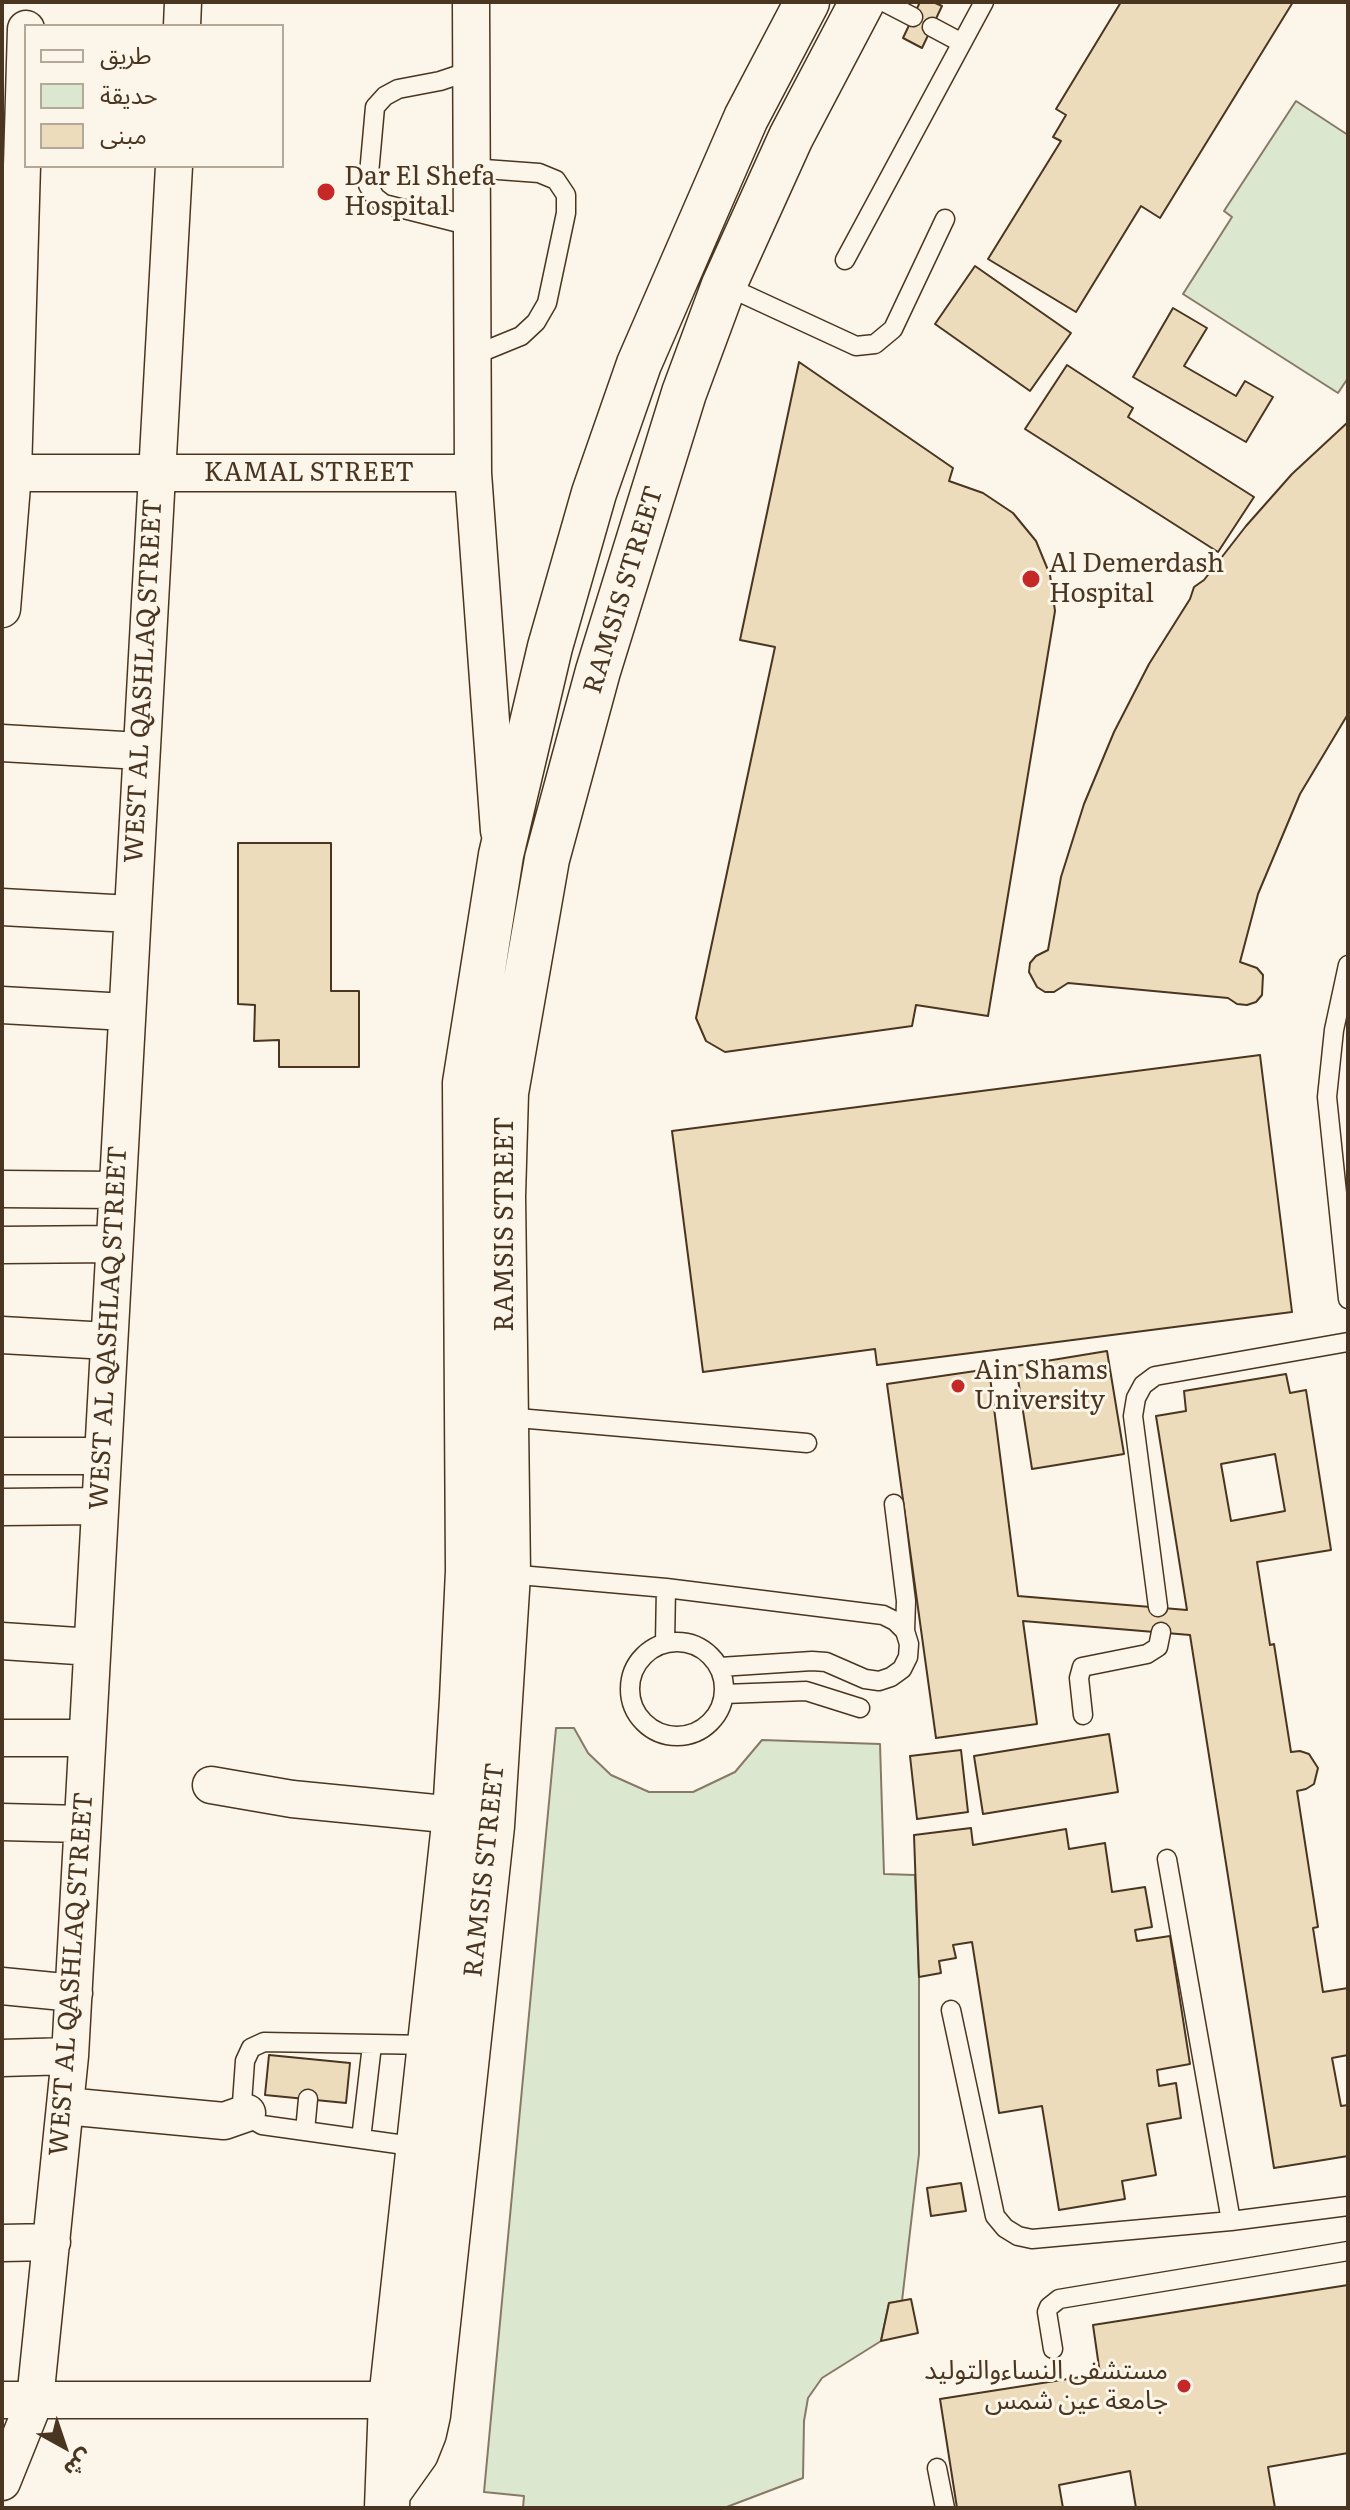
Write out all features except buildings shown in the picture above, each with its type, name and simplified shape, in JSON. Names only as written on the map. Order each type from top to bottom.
[{"type":"main road","name":"RAMSIS STREET","points":[[388,2500],[391,2400],[455,1815],[468,1571],[465,1083],[501,855],[550,647],[594,493],[639,364],[746,118],[807,2]]},
{"type":"main road","name":"RAMSIS STREET","points":[[388,2500],[416,2453],[428,2415],[492,1826],[508,1574],[503,1196],[506,1093],[547,859],[598,671],[684,393],[724,285],[791,137],[862,2]]},
{"type":"street","points":[[26,24],[27,2]]},
{"type":"street","points":[[182,24],[183,2]]},
{"type":"street","name":"RAMSIS STREET","points":[[471,2],[473,473],[501,855]]},
{"type":"street","points":[[2,609],[24,77]]},
{"type":"street","name":"WEST AL QASHLAQ STREET","points":[[2,2479],[52,2242],[70,2056],[174,168]]},
{"type":"street","name":"KAMAL STREET","points":[[8,473],[473,473]]},
{"type":"street","points":[[2,743],[140,751]]},
{"type":"street","points":[[2,907],[131,914]]},
{"type":"street","points":[[2,1005],[126,1012]]},
{"type":"street","points":[[2,1189],[117,1190]]},
{"type":"street","points":[[2,1245],[113,1244]]},
{"type":"street","points":[[2,1335],[108,1341]]},
{"type":"street","points":[[2,1456],[102,1456]]},
{"type":"street","points":[[2,1507],[99,1506]]},
{"type":"street","points":[[2,1641],[92,1647]]},
{"type":"street","points":[[2,1738],[87,1738]]},
{"type":"street","points":[[211,1785],[292,1799],[455,1815]]},
{"type":"street","points":[[2,1822],[81,1824]]},
{"type":"street","points":[[2,1986],[74,1993]]},
{"type":"street","points":[[2,2058],[70,2056]]},
{"type":"street","points":[[65,2106],[224,2121],[247,2113]]},
{"type":"street","points":[[2,2243],[52,2242]]},
{"type":"street","points":[[18,2400],[391,2400]]},
{"type":"lane","points":[[884,2],[913,17]]},
{"type":"lane","points":[[845,260],[984,2]]},
{"type":"lane","points":[[932,27],[962,43]]},
{"type":"lane","points":[[470,71],[440,81],[398,89],[385,96],[375,107],[368,185],[384,204],[471,226]]},
{"type":"lane","points":[[471,168],[539,173],[556,180],[566,195],[566,213],[547,303],[536,322],[521,336],[472,356]]},
{"type":"lane","points":[[724,285],[856,346],[875,344],[893,329],[945,219]]},
{"type":"lane","points":[[1348,965],[1341,1029],[1327,1097],[1348,1299]]},
{"type":"lane","points":[[1158,1607],[1133,1416],[1136,1398],[1143,1385],[1155,1376],[1348,1342]]},
{"type":"lane","points":[[506,1417],[807,1443]]},
{"type":"lane","points":[[720,1667],[826,1662],[865,1679],[879,1681],[902,1669],[908,1657],[909,1644],[905,1631],[906,1601],[894,1504]]},
{"type":"lane","points":[[508,1574],[666,1588],[883,1615],[905,1631]]},
{"type":"lane","points":[[665,1643],[666,1588]]},
{"type":"lane","points":[[1083,1715],[1079,1678],[1082,1667],[1147,1654],[1158,1647],[1161,1632]]},
{"type":"lane","points":[[665,1643],[690,1643],[702,1648],[720,1667],[724,1694],[718,1712],[706,1726],[689,1734],[672,1736],[654,1730],[640,1718],[632,1701],[630,1683],[636,1665],[648,1652],[665,1643]]},
{"type":"lane","points":[[724,1694],[806,1691],[860,1708]]},
{"type":"lane","points":[[1167,1859],[1231,2221]]},
{"type":"lane","points":[[951,2010],[995,2216],[1005,2228],[1018,2236],[1032,2239],[1231,2221],[1348,2206]]},
{"type":"lane","points":[[419,2147],[262,2125],[247,2113],[242,2103],[245,2061],[251,2048],[264,2042],[312,2052],[372,2045],[430,2045]]},
{"type":"lane","points":[[361,2139],[372,2045]]},
{"type":"lane","points":[[305,2131],[308,2099]]},
{"type":"lane","points":[[1053,2349],[1047,2312],[1059,2299],[1348,2251]]},
{"type":"lane","points":[[937,2468],[945,2508]]},
{"type":"green space","points":[[1296,101],[1348,135],[1348,378],[1338,393],[1183,294],[1232,217],[1224,211]]},
{"type":"green space","points":[[556,1728],[574,1728],[588,1753],[611,1775],[649,1792],[693,1792],[735,1772],[762,1740],[880,1744],[884,1874],[915,1875],[919,1977],[919,2154],[902,2301],[889,2303],[881,2341],[822,2378],[808,2398],[804,2421],[803,2478],[724,2508],[523,2508],[524,2496],[484,2492]]},
{"type":"place","name":"Dar El Shefa Hospital","points":[[326,192]]},
{"type":"place","name":"Al Demerdash Hospital","points":[[1031,579]]},
{"type":"place","name":"Ain Shams University","points":[[958,1386]]},
{"type":"place","name":"مستشفى النساءوالتوليد جامعة عين شمس","points":[[1184,2386]]}]
